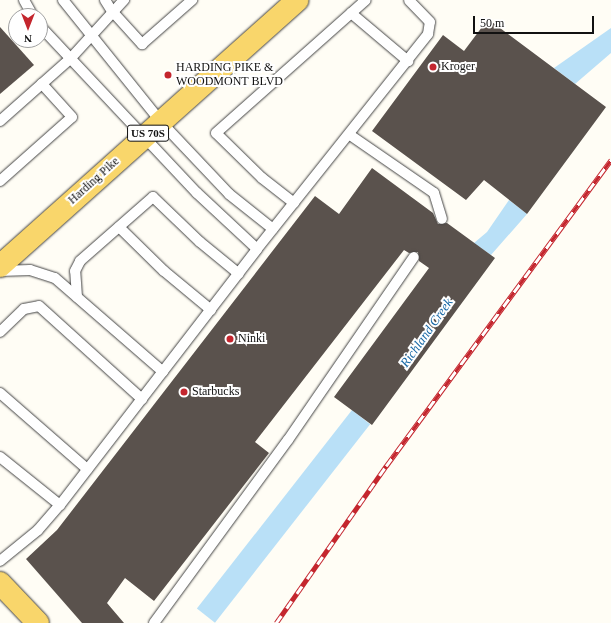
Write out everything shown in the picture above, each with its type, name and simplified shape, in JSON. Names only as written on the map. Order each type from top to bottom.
[{"type":"main road","name":"Harding Pike","points":[[0,266],[297,0]]},
{"type":"main road","points":[[0,583],[38,623]]},
{"type":"lane","points":[[63,0],[90,36],[161,122],[228,194],[273,229]]},
{"type":"lane","points":[[105,0],[112,11],[142,44],[192,0]]},
{"type":"lane","points":[[0,121],[70,58],[112,11],[124,0]]},
{"type":"lane","points":[[294,203],[262,178],[216,133],[366,0]]},
{"type":"lane","points":[[0,561],[38,530],[60,505],[257,249],[350,135],[428,34],[430,28],[427,17],[409,0]]},
{"type":"lane","points":[[351,13],[408,61]]},
{"type":"lane","points":[[48,35],[143,137],[216,212],[257,249]]},
{"type":"lane","points":[[0,181],[72,117],[42,84]]},
{"type":"lane","points":[[350,135],[434,193],[442,219]]},
{"type":"lane","points":[[78,297],[77,266],[153,198],[195,238],[239,274]]},
{"type":"lane","points":[[119,227],[164,271],[211,310]]},
{"type":"lane","points":[[154,623],[288,440],[414,257]]},
{"type":"lane","points":[[0,271],[30,270],[49,274],[78,297],[112,330],[163,372]]},
{"type":"lane","points":[[0,332],[24,309],[40,306],[142,399]]},
{"type":"lane","points":[[0,393],[87,469]]},
{"type":"lane","points":[[0,457],[60,505]]},
{"type":"water","points":[[611,28],[611,53],[575,84],[554,68]]},
{"type":"water","points":[[509,200],[527,214],[491,255],[474,243],[487,232]]},
{"type":"water","points":[[352,410],[370,424],[215,623],[197,609]]},
{"type":"building","points":[[488,19],[606,107],[527,214],[484,180],[466,200],[372,131],[443,35],[464,51]]},
{"type":"building","points":[[0,27],[8,36],[8,48],[19,48],[34,65],[0,94]]},
{"type":"building","points":[[372,168],[433,213],[438,224],[447,223],[495,258],[372,425],[334,397],[429,268],[419,261],[418,252],[409,253],[404,250],[255,442],[269,453],[154,601],[125,578],[107,603],[124,623],[82,623],[26,559],[57,530],[315,196],[339,214]]},
{"type":"railway","points":[[276,623],[386,466],[611,160]]},
{"type":"place","name":"Kroger","points":[[433,67]]},
{"type":"place","name":"HARDING PIKE & WOODMONT BLVD","points":[[168,75]]},
{"type":"place","name":"Ninki","points":[[230,339]]},
{"type":"place","name":"Starbucks","points":[[184,392]]},
{"type":"water label","name":"Richland Creek","points":[[427,333]]}]
